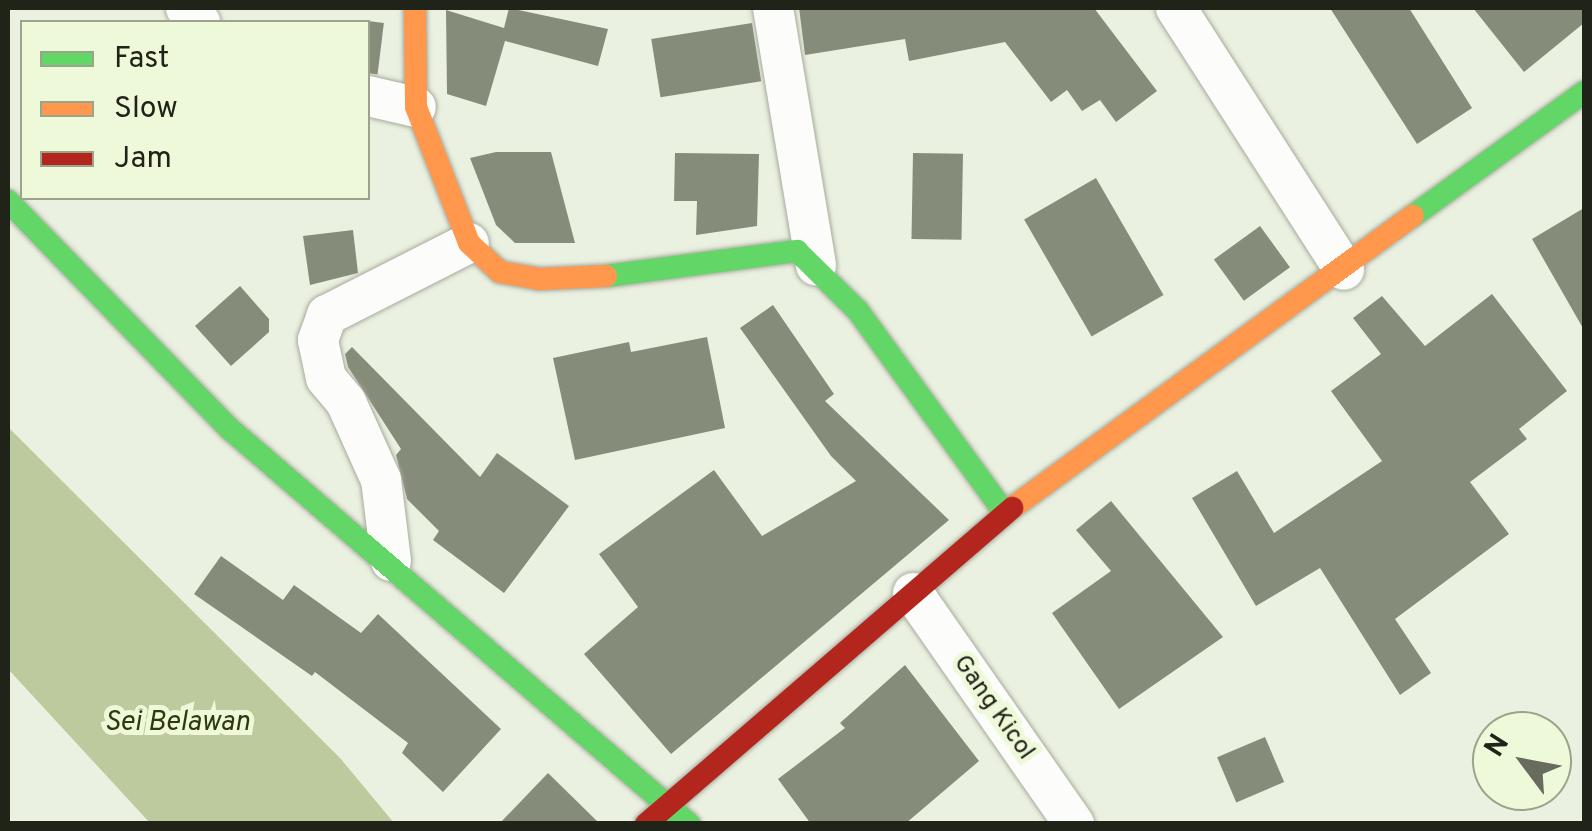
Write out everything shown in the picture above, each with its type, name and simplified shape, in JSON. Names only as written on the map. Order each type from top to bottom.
[{"type":"street","points":[[415,8],[416,107],[470,243],[500,272],[540,280],[640,275],[778,250],[796,251],[816,265],[858,311],[1004,513]]},
{"type":"street","points":[[772,8],[816,265]]},
{"type":"street","points":[[1176,8],[1344,270]]},
{"type":"street","points":[[646,824],[1004,513],[1344,270],[1584,92]]},
{"type":"street","points":[[370,96],[416,107]]},
{"type":"street","points":[[8,201],[230,429],[391,561],[689,824]]},
{"type":"street","points":[[391,561],[381,480],[346,402],[326,378],[318,340],[327,315],[470,243]]},
{"type":"street","name":"Gang Kicol","points":[[913,592],[1074,824]]},
{"type":"water","name":"Sei Belawan","points":[[8,427],[340,758],[394,823],[150,823],[8,669]]},
{"type":"building","points":[[509,8],[608,29],[598,66],[505,41],[486,106],[447,94],[446,10],[504,28]]},
{"type":"building","points":[[799,8],[1094,8],[1157,91],[1116,122],[1100,100],[1082,111],[1067,90],[1051,102],[1005,42],[909,61],[905,39],[805,55]]},
{"type":"building","points":[[1330,8],[1409,8],[1472,108],[1417,144]]},
{"type":"building","points":[[1473,8],[1584,8],[1584,23],[1524,72]]},
{"type":"building","points":[[370,21],[384,23],[378,75],[370,74]]},
{"type":"building","points":[[752,23],[761,81],[660,97],[651,39]]},
{"type":"building","points":[[496,152],[551,152],[575,243],[515,243],[496,225],[470,158]]},
{"type":"building","points":[[675,153],[759,154],[757,226],[696,235],[697,201],[674,201]]},
{"type":"building","points":[[913,153],[963,154],[961,240],[911,239]]},
{"type":"building","points":[[1096,178],[1164,295],[1092,336],[1024,220]]},
{"type":"building","points":[[1584,208],[1584,330],[1532,239]]},
{"type":"building","points":[[1260,226],[1290,267],[1244,301],[1214,260]]},
{"type":"building","points":[[353,230],[358,273],[310,285],[303,236]]},
{"type":"building","points":[[240,286],[269,319],[269,332],[231,366],[195,326]]},
{"type":"building","points":[[1492,294],[1567,391],[1519,429],[1527,439],[1470,482],[1509,534],[1395,619],[1431,673],[1400,695],[1320,568],[1256,606],[1192,498],[1237,471],[1274,533],[1382,461],[1331,391],[1381,354],[1353,318],[1382,296],[1425,346]]},
{"type":"building","points":[[773,305],[834,394],[825,401],[949,520],[671,754],[584,654],[638,607],[599,554],[714,470],[762,536],[856,481],[831,456],[740,328]]},
{"type":"building","points":[[707,337],[725,428],[575,460],[553,358],[629,342],[631,352]]},
{"type":"building","points":[[352,347],[480,477],[497,453],[569,506],[504,593],[433,540],[439,531],[407,499],[396,455],[401,449],[348,367],[345,354]]},
{"type":"building","points":[[1111,501],[1223,637],[1119,709],[1052,613],[1111,571],[1076,530]]},
{"type":"building","points":[[221,556],[283,600],[294,585],[361,633],[378,614],[501,729],[443,792],[402,753],[408,743],[315,672],[312,676],[194,594]]},
{"type":"building","points":[[905,665],[979,761],[905,824],[811,824],[778,779],[845,728],[840,723]]},
{"type":"building","points":[[1265,737],[1284,782],[1236,802],[1217,757]]},
{"type":"building","points":[[548,773],[600,824],[499,824]]},
{"type":"traffic: fast","points":[[1413,216],[1584,92]]},
{"type":"traffic: fast","points":[[8,201],[230,429],[689,824]]},
{"type":"traffic: fast","points":[[606,276],[797,251],[858,311],[1005,513]]},
{"type":"traffic: slow","points":[[415,8],[416,107],[469,243],[500,272],[540,279],[606,276]]},
{"type":"traffic: slow","points":[[1012,508],[1413,216]]},
{"type":"traffic: jam","points":[[646,824],[1012,508]]}]
